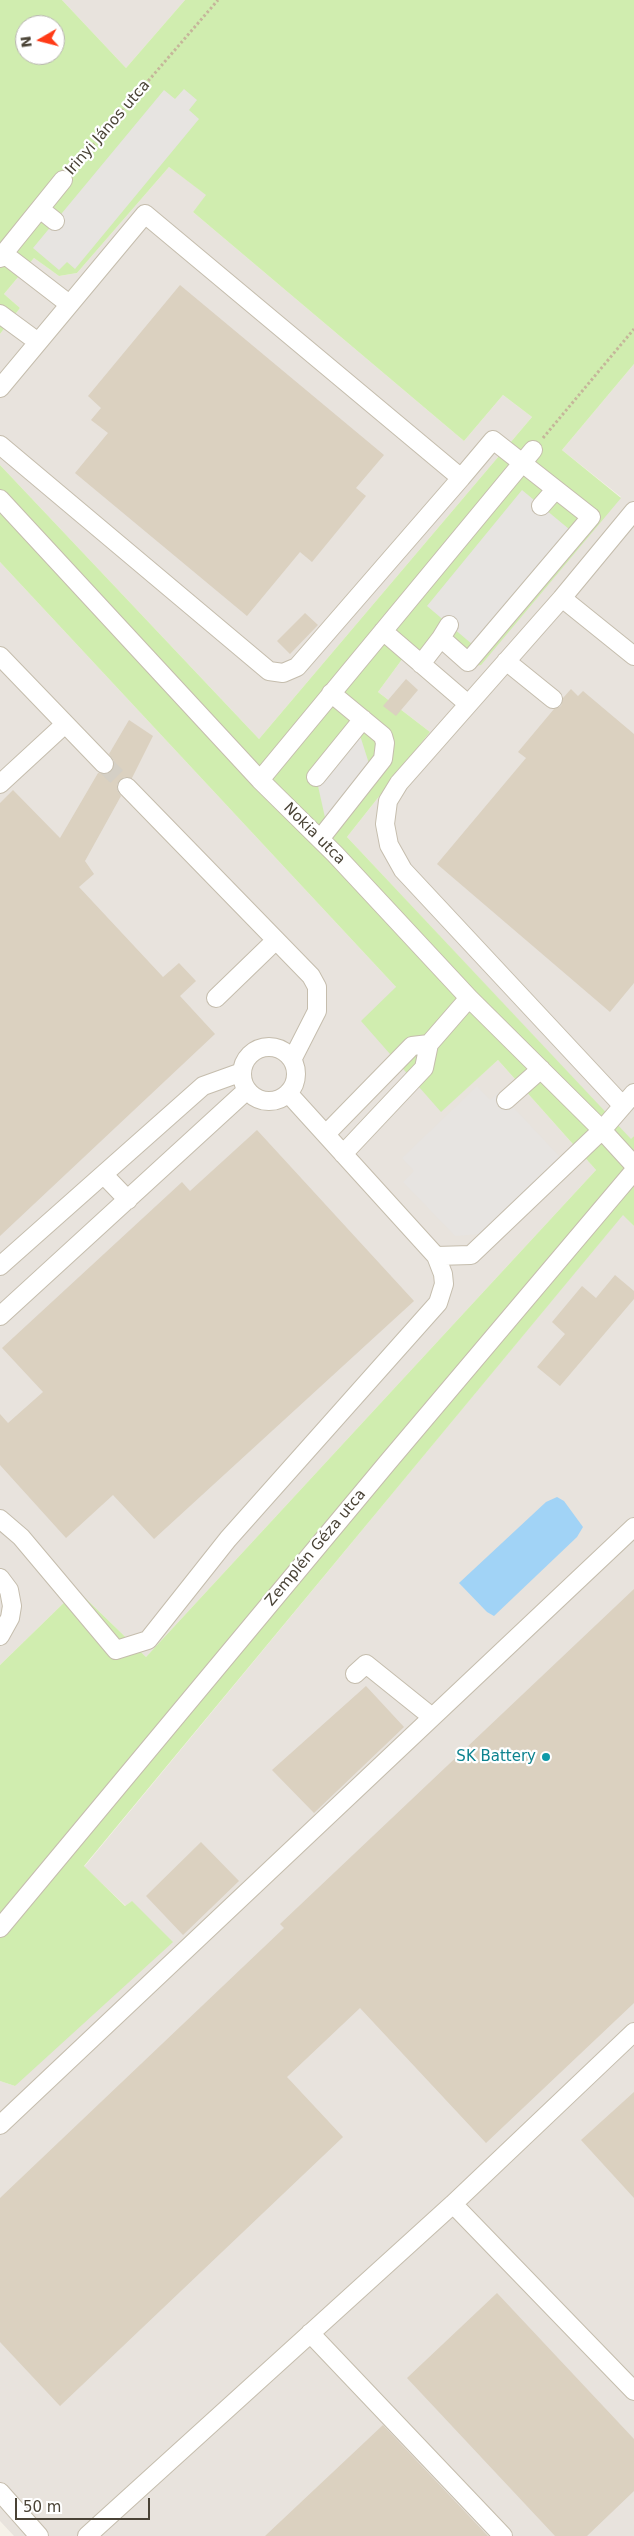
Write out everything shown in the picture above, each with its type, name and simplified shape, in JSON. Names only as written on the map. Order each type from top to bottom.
[{"type":"street","name":"Irinyi János utca","points":[[2,256],[63,180]]},
{"type":"street","points":[[40,209],[55,221]]},
{"type":"street","points":[[0,388],[145,214],[461,478]]},
{"type":"street","points":[[2,256],[69,304]]},
{"type":"street","points":[[0,314],[38,342]]},
{"type":"street","points":[[0,445],[269,671],[283,673],[297,667],[494,440],[591,517],[468,662],[445,632],[421,664]]},
{"type":"street","points":[[260,780],[533,450]]},
{"type":"street","points":[[542,506],[555,490]]},
{"type":"street","name":"Nokia utca","points":[[0,499],[260,780],[320,839],[469,998],[602,1130],[634,1165]]},
{"type":"street","points":[[436,1256],[471,1255],[602,1130],[628,1099],[404,870],[389,846],[385,824],[388,801],[399,783],[562,598],[634,511]]},
{"type":"street","points":[[562,598],[634,656]]},
{"type":"street","points":[[383,631],[468,704]]},
{"type":"street","points":[[0,656],[64,725],[104,764]]},
{"type":"street","points":[[506,661],[553,699]]},
{"type":"street","points":[[320,839],[383,759],[385,743],[382,736],[332,693]]},
{"type":"street","points":[[316,777],[363,719]]},
{"type":"street","points":[[0,784],[64,725]]},
{"type":"street","points":[[126,787],[311,976],[317,987],[319,1000],[317,1011],[292,1060]]},
{"type":"street","points":[[216,998],[276,940]]},
{"type":"street","points":[[343,1154],[424,1068],[428,1044],[469,998]]},
{"type":"street","points":[[326,1134],[412,1046],[428,1044]]},
{"type":"street","points":[[262,1048],[279,1049],[292,1060],[296,1076],[288,1093],[271,1101],[254,1097],[247,1090],[242,1072],[248,1057],[262,1048]]},
{"type":"street","points":[[506,1100],[541,1069]]},
{"type":"street","points":[[0,1266],[203,1086],[242,1072]]},
{"type":"street","points":[[0,1316],[247,1090]]},
{"type":"street","points":[[0,1518],[21,1537],[116,1650],[148,1640],[228,1539],[438,1303],[444,1284],[443,1274],[436,1256],[288,1093]]},
{"type":"street","name":"Zemplén Géza utca","points":[[0,1928],[388,1462],[634,1171]]},
{"type":"street","points":[[104,1175],[128,1200]]},
{"type":"street","points":[[0,2125],[634,1527]]},
{"type":"street","points":[[0,1578],[9,1590],[12,1606],[10,1618],[0,1636]]},
{"type":"street","points":[[355,1674],[366,1664],[432,1717]]},
{"type":"street","points":[[87,2536],[453,2204],[634,2032]]},
{"type":"street","points":[[453,2204],[634,2391]]},
{"type":"street","points":[[310,2333],[502,2536]]},
{"type":"street","points":[[0,2492],[39,2536]]},
{"type":"path","name":"Irinyi János utca","points":[[63,180],[218,0]]},
{"type":"path","points":[[533,450],[634,329]]},
{"type":"shaded area","points":[[62,0],[185,0],[126,68]]},
{"type":"shaded area","points":[[184,89],[197,100],[189,110],[199,119],[75,269],[67,262],[59,270],[33,248],[164,90],[175,99]]},
{"type":"shaded area","points":[[169,167],[207,195],[193,212],[464,441],[503,395],[532,417],[259,739],[0,465],[0,334],[20,308],[4,294],[34,258],[59,276],[77,273]]},
{"type":"shaded area","points":[[634,364],[634,1136],[631,1140],[347,837],[430,732],[378,692],[403,658],[442,646],[621,497],[562,450]]},
{"type":"shaded area","points":[[522,490],[575,534],[479,650],[427,606]]},
{"type":"shaded area","points":[[0,562],[396,987],[441,1111],[498,1060],[596,1170],[146,1657],[77,1590],[0,1665]]},
{"type":"shaded area","points":[[357,726],[372,773],[328,831],[316,777]]},
{"type":"shaded area","points":[[477,1086],[490,1100],[499,1092],[560,1157],[480,1234],[455,1236],[403,1182],[414,1171],[402,1158]]},
{"type":"shaded area","points":[[623,1214],[634,1226],[634,2536],[14,2536],[0,2521],[0,2081],[15,2086],[132,1901],[126,1906],[84,1867]]},
{"type":"green space","points":[[0,0],[62,0],[126,68],[185,0],[634,0],[634,364],[562,450],[621,498],[481,665],[465,667],[442,646],[403,658],[378,692],[430,732],[347,837],[631,1139],[634,1136],[634,1226],[623,1215],[84,1866],[125,1906],[132,1901],[173,1942],[15,2086],[0,2081],[0,1665],[77,1590],[146,1657],[596,1170],[498,1060],[441,1112],[361,1021],[396,987],[0,562],[0,465],[259,739],[532,417],[503,395],[464,441],[193,212],[206,195],[169,167],[77,273],[59,276],[34,258],[4,294],[20,308],[0,334]]},
{"type":"water","points":[[557,1497],[564,1501],[583,1527],[577,1537],[494,1616],[487,1612],[459,1583],[546,1502]]},
{"type":"building","points":[[180,285],[384,455],[356,488],[366,496],[312,562],[300,552],[247,616],[75,473],[108,433],[91,420],[101,408],[88,396]]},
{"type":"building","points":[[305,613],[318,625],[290,654],[277,641]]},
{"type":"building","points":[[406,679],[418,690],[396,716],[383,706]]},
{"type":"building","points":[[571,689],[578,696],[583,691],[634,734],[634,983],[610,1012],[437,864],[526,758],[518,752],[554,709],[561,706],[563,698]]},
{"type":"building","points":[[129,720],[153,736],[132,778],[124,777],[117,784],[117,790],[121,796],[85,861],[94,874],[79,887],[163,977],[179,963],[196,981],[180,996],[215,1034],[0,1236],[0,803],[13,790],[60,838],[98,773],[107,774],[114,767],[114,761],[109,754]]},
{"type":"building","points":[[257,1130],[414,1301],[154,1539],[113,1495],[66,1538],[0,1465],[0,1414],[8,1423],[43,1392],[2,1348],[182,1182],[190,1191]]},
{"type":"building","points":[[615,1275],[634,1291],[634,1299],[560,1386],[537,1367],[565,1334],[552,1322],[582,1286],[596,1298]]},
{"type":"building","points":[[634,1589],[634,2003],[486,2143],[360,2008],[287,2077],[343,2137],[60,2406],[0,2342],[0,2198],[284,1928],[280,1924]]},
{"type":"building","points":[[366,1686],[404,1727],[314,1813],[272,1770]]},
{"type":"building","points":[[201,1842],[239,1881],[183,1935],[146,1896]]},
{"type":"building","points":[[634,2092],[634,2198],[581,2140]]},
{"type":"building","points":[[497,2293],[634,2439],[634,2491],[587,2536],[555,2536],[407,2378]]},
{"type":"building","points":[[383,2425],[488,2536],[265,2536]]},
{"type":"tunnel","points":[[104,764],[127,787]]},
{"type":"place","name":"SK Battery","points":[[546,1757]]}]
